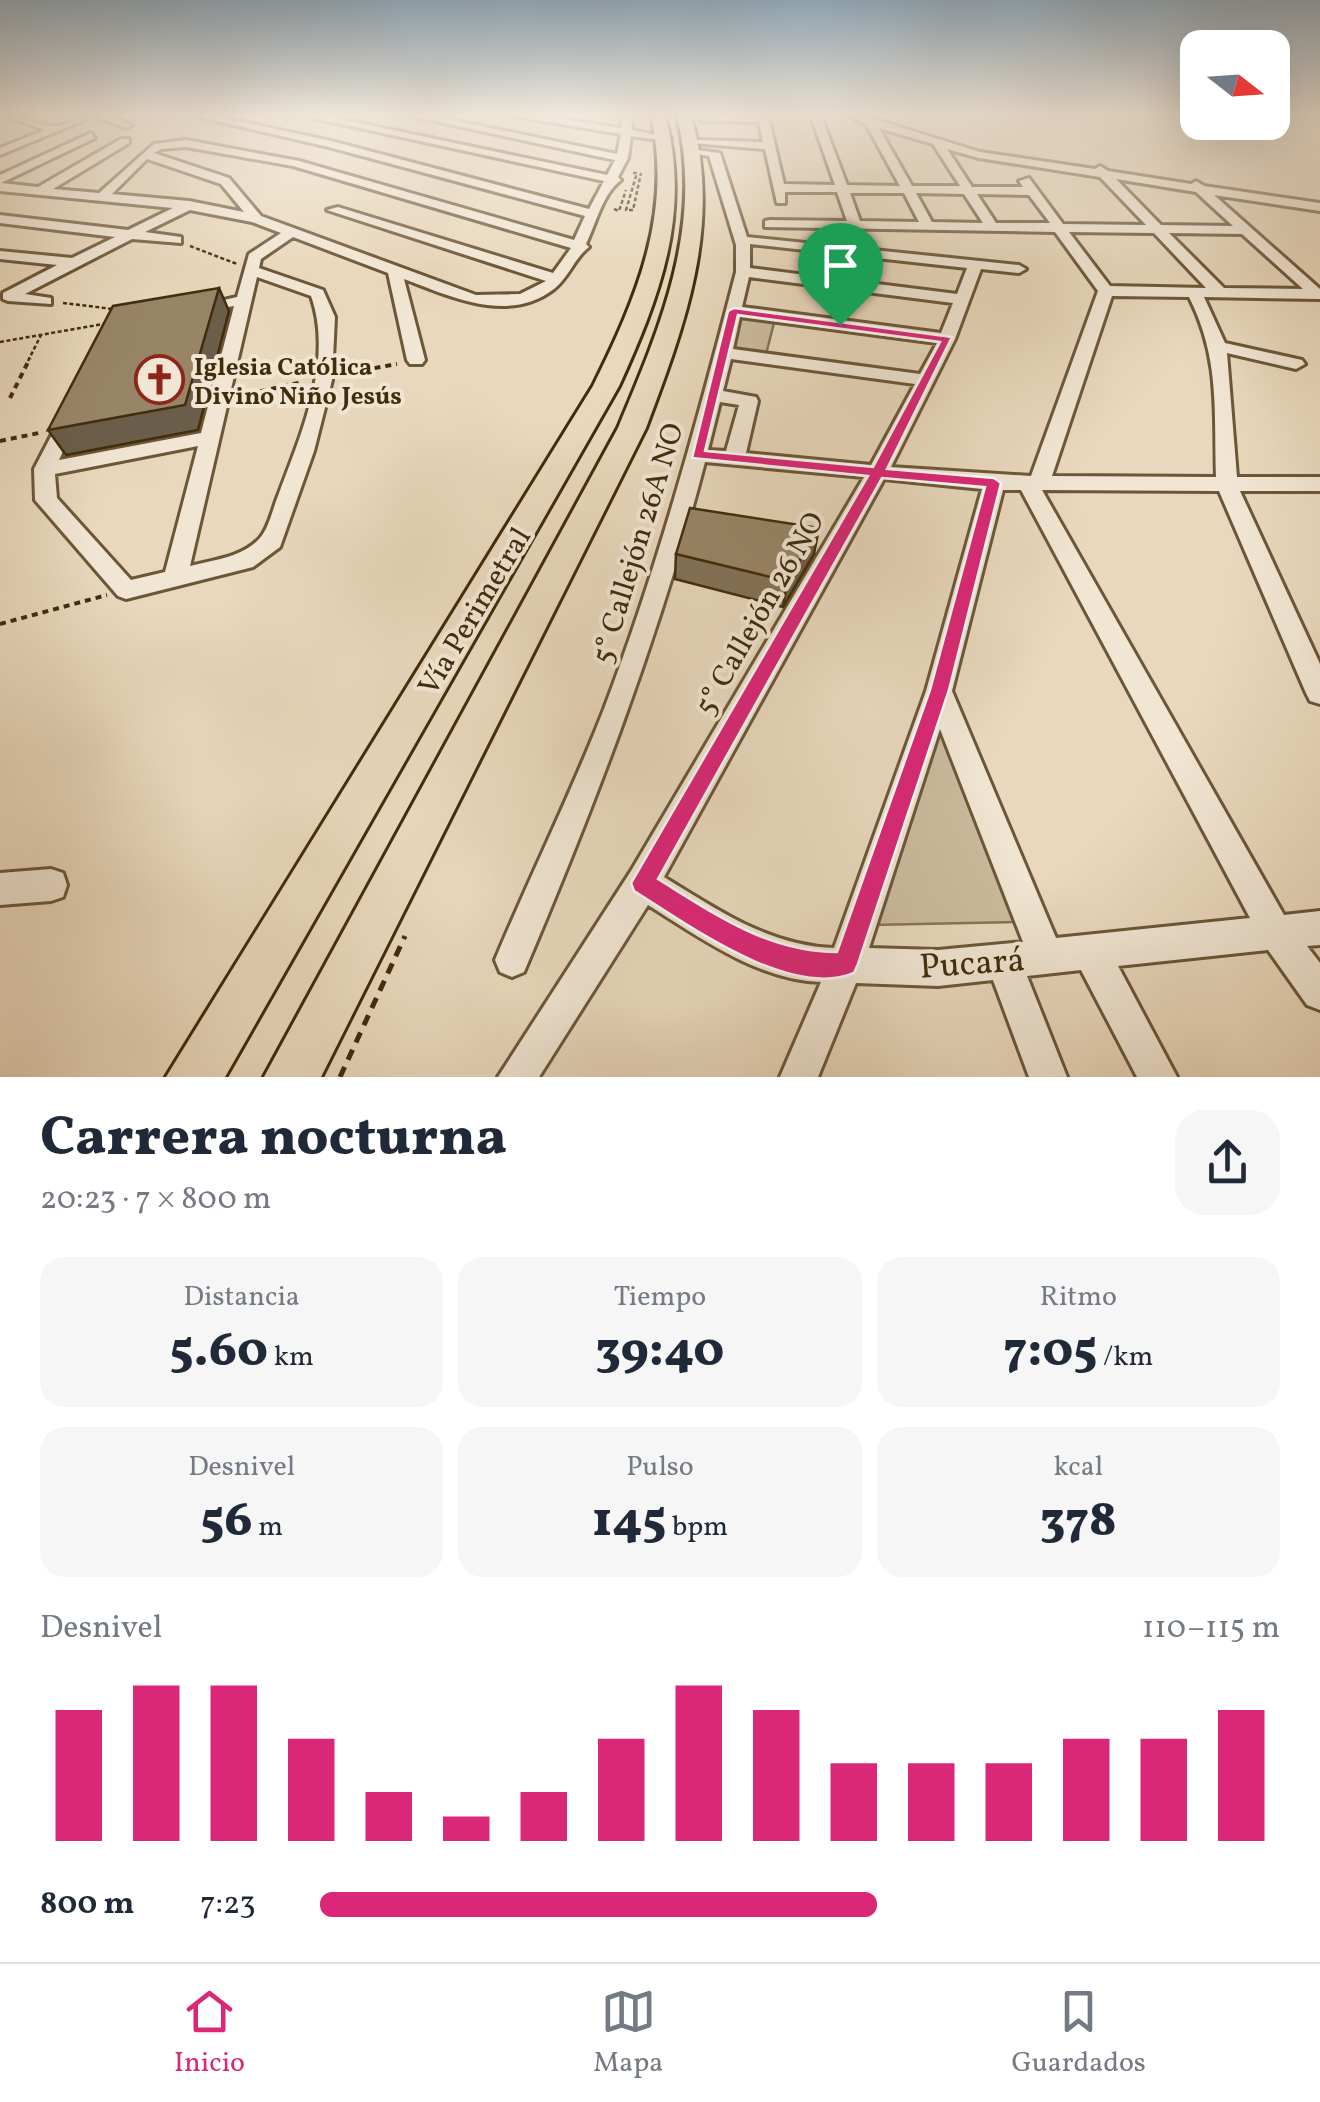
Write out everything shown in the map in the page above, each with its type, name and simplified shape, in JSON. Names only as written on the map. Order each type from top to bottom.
[{"type":"highway","name":"Vía Perimetral","points":[[194,1077],[606,386],[643,310],[659,250],[674,166]]},
{"type":"highway","name":"Vía Perimetral","points":[[292,1077],[632,428],[666,342],[685,270],[695,219],[686,166]]},
{"type":"street","points":[[0,184],[33,166]]},
{"type":"street","points":[[40,191],[82,166]]},
{"type":"street","points":[[101,198],[136,166]]},
{"type":"street","points":[[190,166],[225,181],[256,218]]},
{"type":"street","points":[[294,166],[582,247]]},
{"type":"street","points":[[377,187],[416,166]]},
{"type":"street","points":[[417,166],[593,214]]},
{"type":"street","points":[[550,166],[615,180]]},
{"type":"street","points":[[0,184],[189,206],[256,218],[474,300],[536,294],[556,279],[582,247],[593,214],[619,166]]},
{"type":"street","name":"5° Callejón 26A NO","points":[[512,960],[577,812],[646,629],[724,353],[746,243],[719,166]]},
{"type":"street","points":[[746,243],[782,212],[774,166]]},
{"type":"street","points":[[834,166],[855,225]]},
{"type":"street","points":[[895,166],[928,226]]},
{"type":"street","points":[[954,166],[992,228]]},
{"type":"street","points":[[1015,166],[1106,291]]},
{"type":"street","points":[[1066,166],[1320,207]]},
{"type":"street","points":[[1100,170],[1220,293]]},
{"type":"street","points":[[1196,185],[1318,294]]},
{"type":"street","points":[[779,188],[1032,190]]},
{"type":"street","points":[[0,197],[18,189]]},
{"type":"street","points":[[1277,199],[1290,222]]},
{"type":"street","points":[[4,296],[189,206]]},
{"type":"street","points":[[333,210],[556,279]]},
{"type":"street","points":[[0,219],[176,240]]},
{"type":"street","points":[[770,224],[1246,230]]},
{"type":"street","points":[[176,576],[254,257],[292,232]]},
{"type":"street","points":[[746,243],[1020,269]]},
{"type":"street","points":[[0,255],[75,263]]},
{"type":"street","name":"5° Callejón 26 NO","points":[[517,1077],[642,883],[877,472],[947,340],[976,264]]},
{"type":"street","points":[[82,392],[44,470],[46,500],[126,590],[245,561],[272,541],[324,378],[329,321],[318,293],[251,270]]},
{"type":"street","points":[[395,270],[416,360]]},
{"type":"street","points":[[743,272],[965,300]]},
{"type":"street","points":[[1106,291],[1318,294]]},
{"type":"street","points":[[1106,291],[1033,483],[1276,933],[1320,992]]},
{"type":"street","points":[[1194,292],[1217,346],[1227,485],[1320,693]]},
{"type":"street","points":[[4,296],[45,301]]},
{"type":"street","points":[[174,312],[244,300]]},
{"type":"street","points":[[734,311],[947,340]]},
{"type":"street","points":[[1217,346],[1296,364]]},
{"type":"street","points":[[724,353],[926,380]]},
{"type":"street","points":[[713,395],[749,401],[734,459]]},
{"type":"street","points":[[44,470],[210,438]]},
{"type":"street","points":[[697,455],[994,483],[1320,484]]},
{"type":"street","points":[[798,1077],[846,964],[940,690],[994,483]]},
{"type":"street","points":[[940,690],[1046,957]]},
{"type":"street","name":"Pucará","points":[[642,883],[730,937],[800,964],[938,968],[1320,928]]},
{"type":"street","points":[[0,889],[50,886]]},
{"type":"street","points":[[1092,953],[1158,1077]]},
{"type":"street","points":[[1004,962],[1048,1077]]},
{"type":"path","points":[[176,240],[251,270]]},
{"type":"path","points":[[45,301],[120,310]]},
{"type":"path","points":[[0,342],[118,322]]},
{"type":"path","points":[[10,398],[40,335]]},
{"type":"path","points":[[0,441],[65,428]]},
{"type":"path","points":[[0,624],[126,590]]},
{"type":"shaded area","points":[[742,314],[775,319],[766,354],[732,349]]},
{"type":"shaded area","points":[[940,709],[1021,922],[871,925]]},
{"type":"building","points":[[219,288],[185,405],[48,430],[113,306]]},
{"type":"building","points":[[690,508],[819,528],[787,581],[676,554]]},
{"type":"place","name":"Iglesia Católica Divino Niño Jesús","points":[[159,380]]},
{"type":"route","points":[[840,325],[734,311],[697,455],[877,472],[994,483],[940,690],[846,964],[800,964],[730,937],[642,883],[877,472],[947,340],[840,325]]}]
